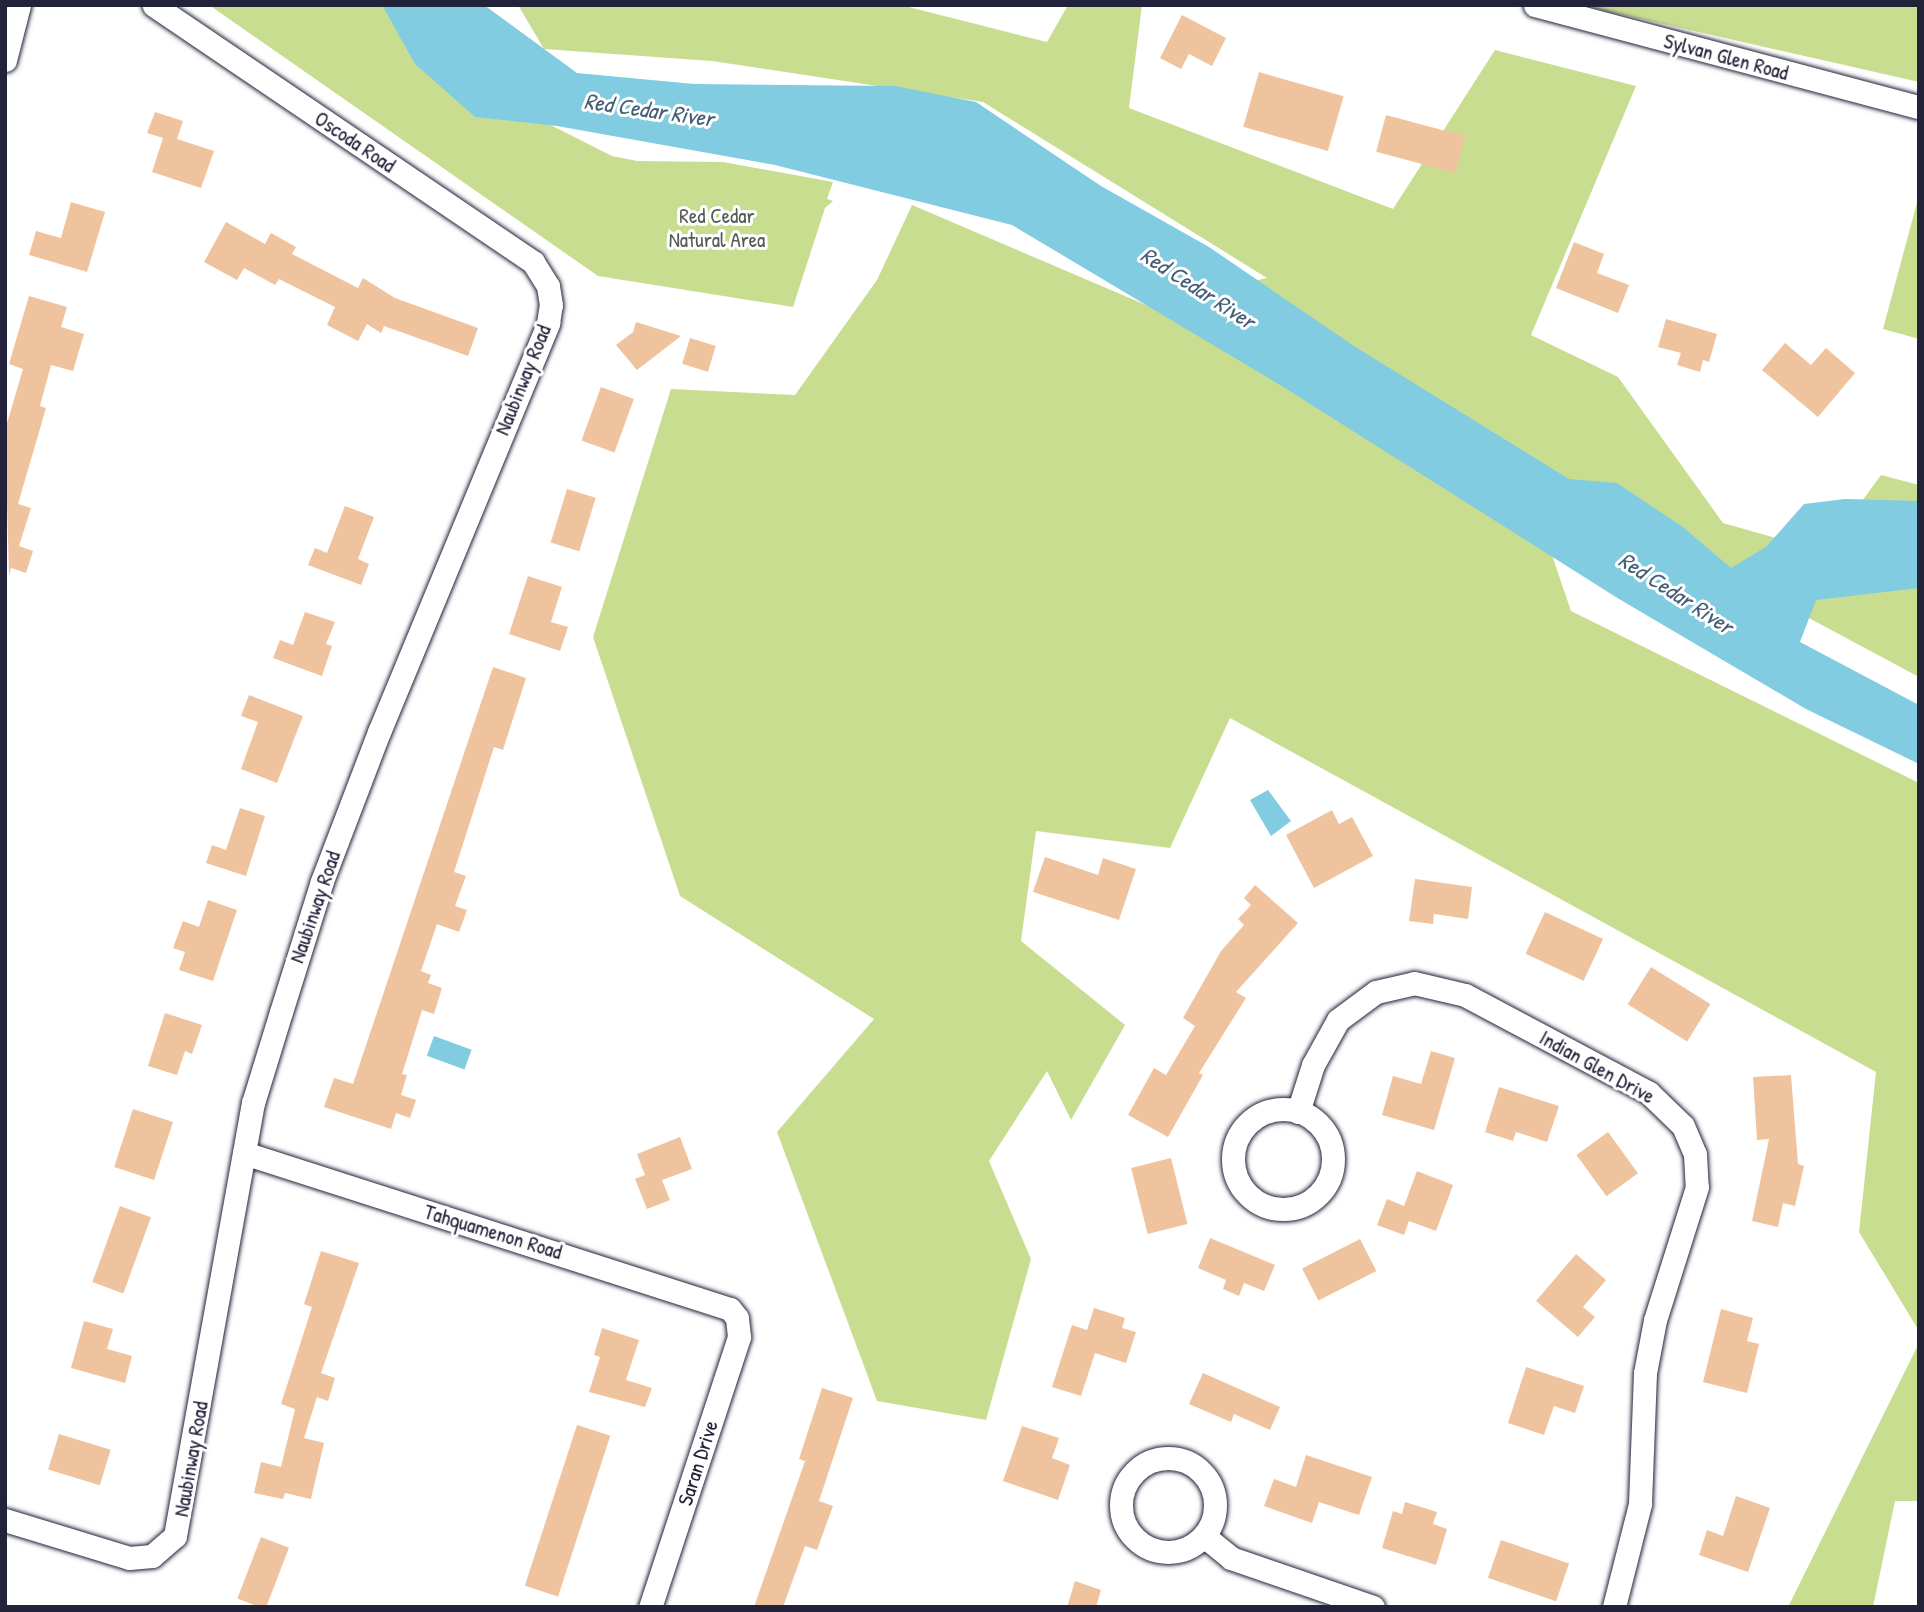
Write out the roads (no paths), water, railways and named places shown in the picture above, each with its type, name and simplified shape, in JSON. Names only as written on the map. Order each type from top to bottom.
[{"type":"street","points":[[5,60],[19,5]]},
{"type":"street","name":"Oscoda Road","points":[[154,5],[533,262],[548,286]]},
{"type":"street","name":"Sylvan Glen Road","points":[[1535,5],[1919,107]]},
{"type":"street","name":"Naubinway Road","points":[[5,1520],[130,1558],[161,1551],[175,1536],[253,1103],[322,881],[431,602],[548,323],[548,286]]},
{"type":"street","name":"Indian Glen Drive","points":[[1298,1112],[1313,1065],[1338,1020],[1376,992],[1414,983],[1453,990],[1649,1093],[1683,1126],[1695,1154],[1697,1187],[1655,1320],[1644,1384],[1640,1503],[1614,1607]]},
{"type":"street","points":[[1272,1110],[1298,1112],[1328,1137],[1331,1175],[1306,1204],[1268,1207],[1238,1182],[1234,1170],[1235,1144],[1260,1115],[1272,1110]]},
{"type":"street","name":"Tahquamenon Road","points":[[243,1153],[720,1303],[737,1318]]},
{"type":"street","name":"Saran Drive","points":[[650,1607],[737,1343],[737,1318]]},
{"type":"street","points":[[1161,1458],[1195,1467],[1214,1496],[1214,1519],[1204,1536],[1192,1546],[1169,1552],[1137,1540],[1121,1509],[1131,1476],[1161,1458]]},
{"type":"street","points":[[1204,1536],[1231,1558],[1373,1607]]},
{"type":"water","name":"Red Cedar River","points":[[382,5],[484,5],[577,73],[694,84],[895,86],[976,102],[1101,186],[1209,247],[1354,346],[1569,479],[1617,483],[1683,527],[1731,568],[1766,547],[1804,504],[1845,499],[1919,501],[1919,588],[1816,600],[1800,642],[1919,705],[1919,764],[1806,709],[1619,599],[1280,385],[1012,225],[775,165],[557,126],[475,117],[415,64]]},
{"type":"water","points":[[1268,790],[1291,821],[1271,836],[1250,800]]},
{"type":"water","points":[[434,1036],[472,1050],[464,1069],[427,1056]]},
{"type":"park label","name":"Red Cedar Natural Area","points":[[717,228]]}]
